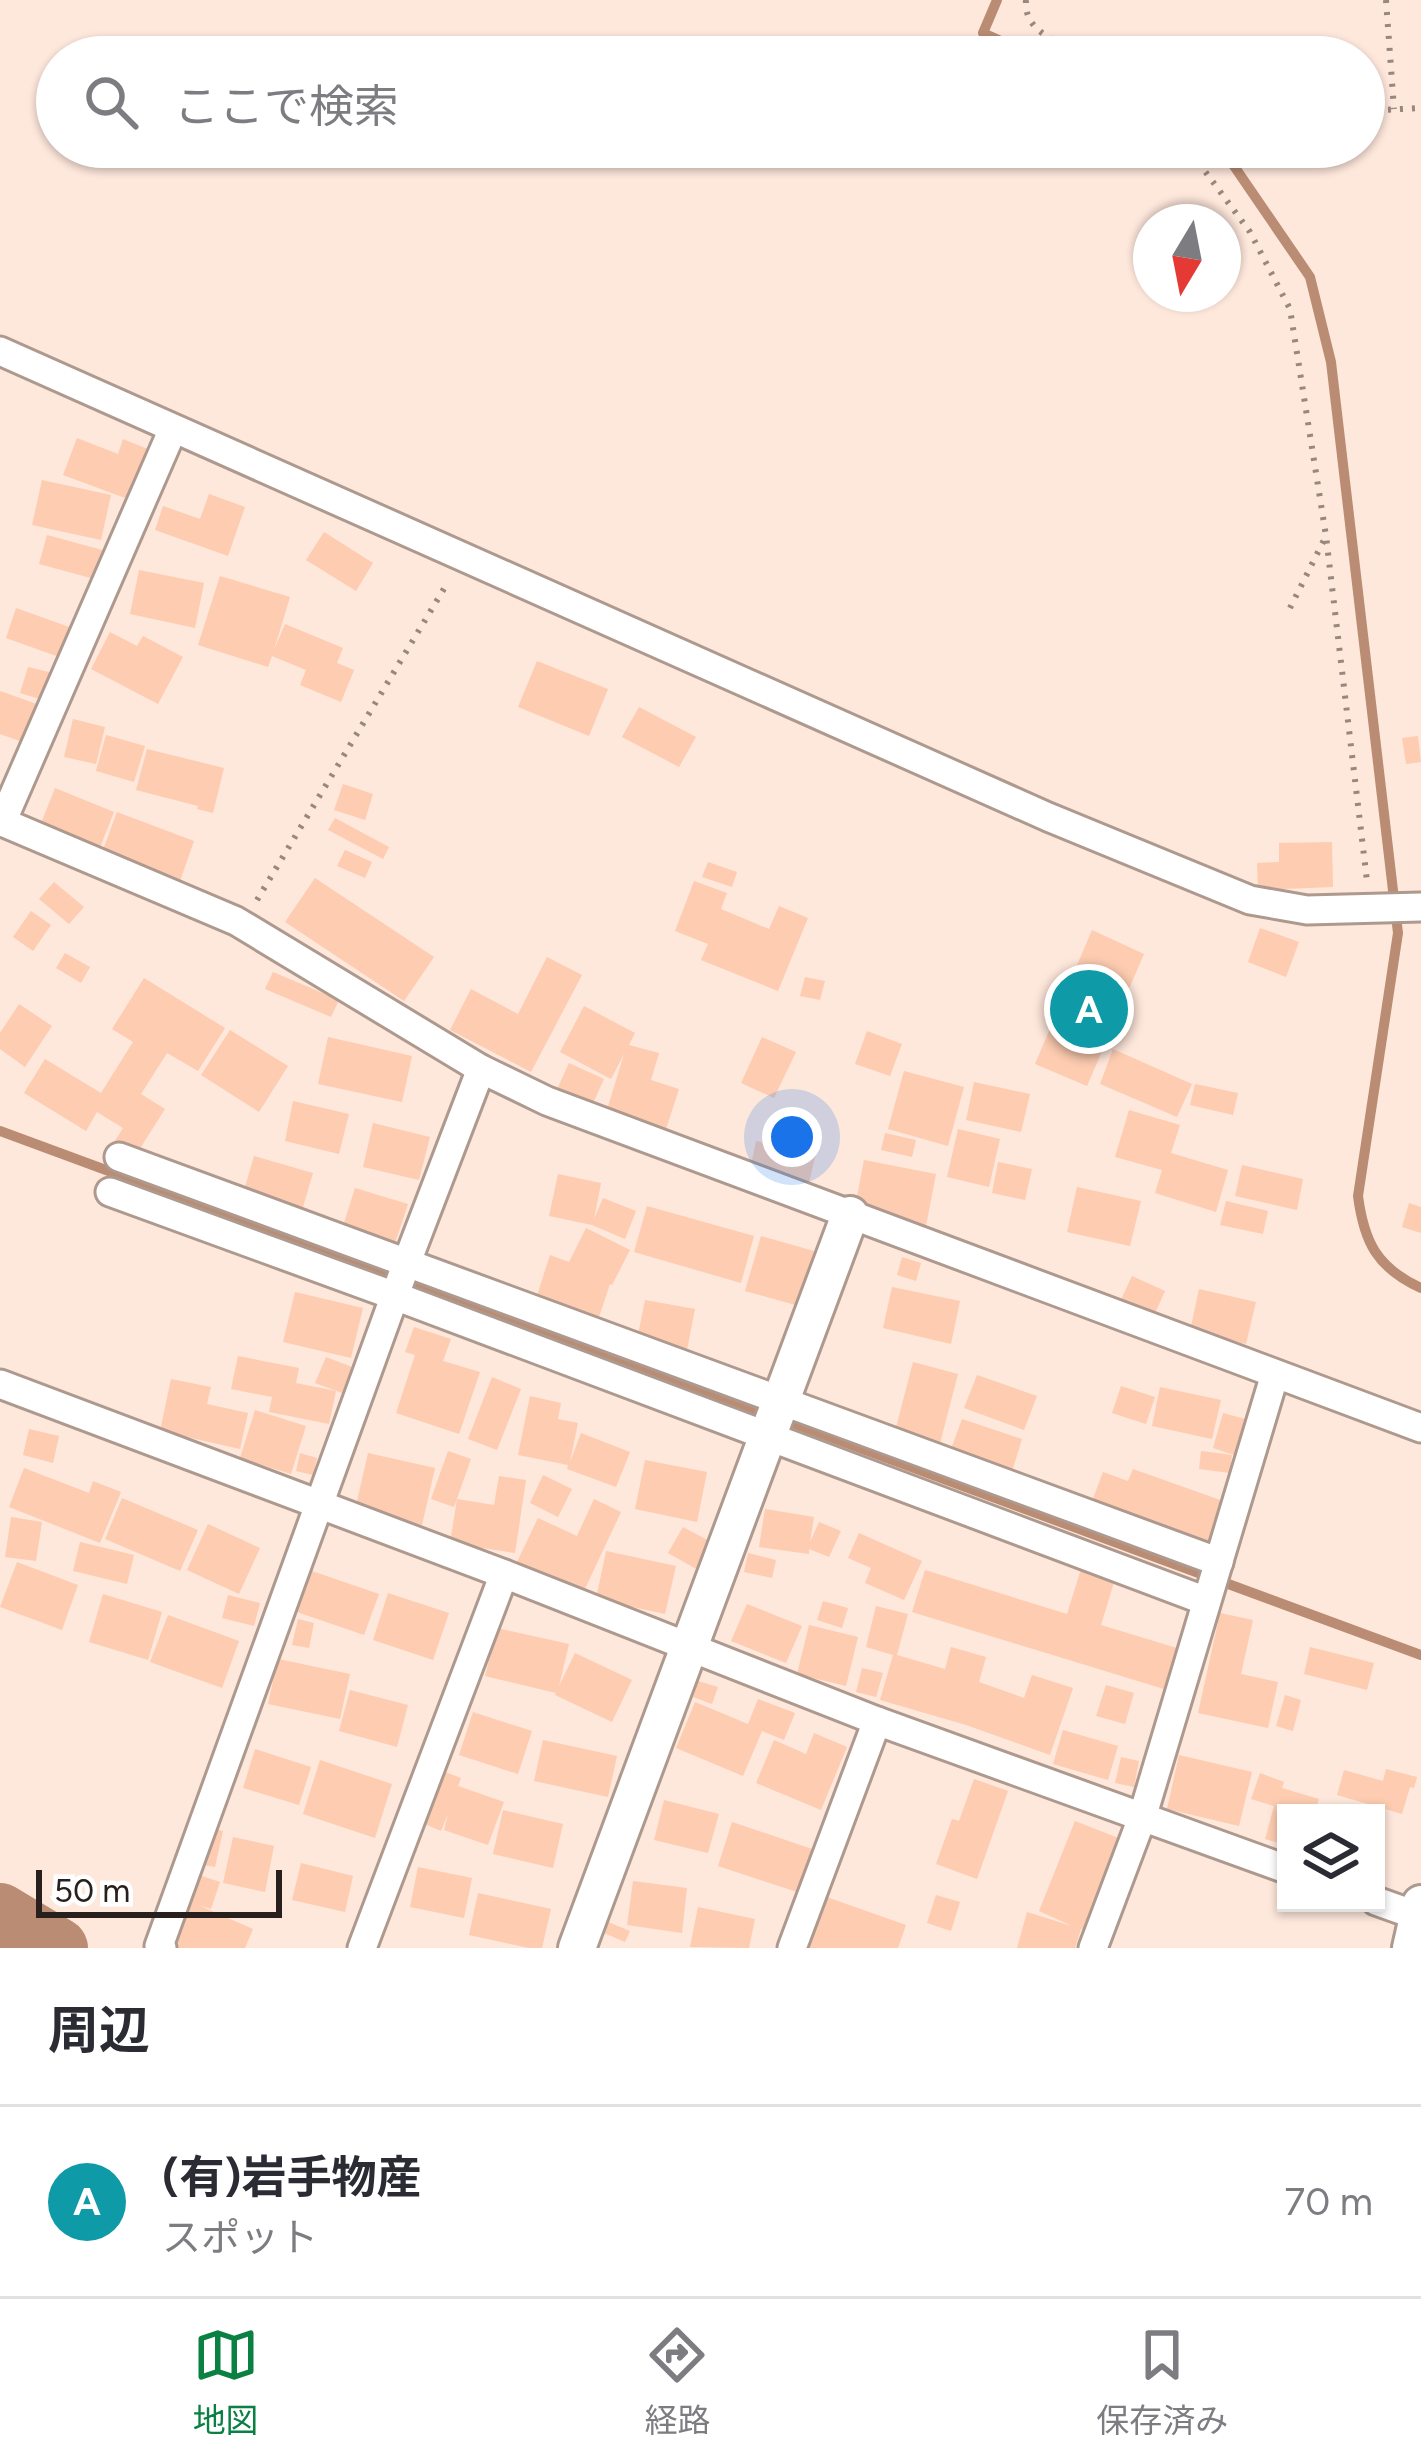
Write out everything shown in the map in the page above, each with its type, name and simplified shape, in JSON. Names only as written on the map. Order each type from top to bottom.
[{"type":"street","points":[[0,351],[1048,817],[1250,900],[1307,910],[1421,908]]},
{"type":"street","points":[[173,429],[1,822],[243,925],[481,1069],[547,1101],[1421,1428]]},
{"type":"street","points":[[162,1948],[318,1505],[481,1069]]},
{"type":"street","points":[[119,1157],[1220,1562]]},
{"type":"street","points":[[110,1192],[1206,1601]]},
{"type":"street","points":[[577,1948],[850,1215]]},
{"type":"street","points":[[1094,1948],[1142,1818],[1275,1374]]},
{"type":"street","points":[[0,1384],[877,1721],[1277,1866]]},
{"type":"street","points":[[362,1948],[503,1574]]},
{"type":"street","points":[[792,1948],[877,1721]]},
{"type":"street","points":[[1385,1906],[1417,1922]]},
{"type":"path","points":[[1026,0],[1029,24],[1047,36]]},
{"type":"path","points":[[1386,0],[1394,109]]},
{"type":"path","points":[[1385,110],[1421,108]]},
{"type":"path","points":[[1203,168],[1250,232],[1290,309],[1325,536],[1370,908]]},
{"type":"path","points":[[1291,608],[1325,536]]},
{"type":"path","points":[[243,925],[462,558]]},
{"type":"building","points":[[77,438],[118,454],[123,439],[155,452],[136,502],[63,475]]},
{"type":"building","points":[[42,480],[111,495],[101,540],[32,525]]},
{"type":"building","points":[[209,494],[245,507],[228,556],[155,530],[163,506],[200,519]]},
{"type":"building","points":[[324,532],[373,563],[356,591],[306,560]]},
{"type":"building","points":[[47,535],[106,551],[98,580],[39,564]]},
{"type":"building","points":[[139,570],[204,583],[195,628],[130,614]]},
{"type":"building","points":[[220,576],[290,597],[274,650],[285,624],[343,648],[337,663],[354,670],[341,702],[300,685],[306,670],[272,656],[268,667],[198,645]]},
{"type":"building","points":[[16,608],[72,628],[62,658],[6,638]]},
{"type":"building","points":[[110,632],[137,646],[143,636],[183,657],[158,704],[91,669]]},
{"type":"building","points":[[537,661],[608,689],[589,736],[518,707]]},
{"type":"building","points":[[28,667],[57,674],[49,702],[20,693]]},
{"type":"building","points":[[0,691],[48,708],[34,746],[0,734]]},
{"type":"building","points":[[639,707],[696,737],[679,767],[622,737]]},
{"type":"building","points":[[73,719],[105,727],[96,764],[64,757]]},
{"type":"building","points":[[106,735],[145,746],[134,782],[96,771]]},
{"type":"building","points":[[1418,736],[1421,762],[1406,764],[1402,738]]},
{"type":"building","points":[[147,749],[224,768],[213,813],[136,790]]},
{"type":"building","points":[[343,784],[373,794],[365,820],[334,810]]},
{"type":"building","points":[[55,788],[114,812],[99,850],[40,826]]},
{"type":"building","points":[[117,812],[194,841],[179,884],[101,855]]},
{"type":"building","points":[[335,818],[389,847],[383,859],[328,830]]},
{"type":"building","points":[[1332,842],[1333,887],[1258,890],[1257,863],[1279,862],[1279,843]]},
{"type":"building","points":[[345,850],[372,862],[365,878],[337,866]]},
{"type":"building","points":[[708,862],[737,872],[732,887],[702,877]]},
{"type":"building","points":[[315,878],[434,957],[404,1001],[285,922]]},
{"type":"building","points":[[694,881],[727,893],[721,909],[769,929],[779,906],[808,918],[778,991],[701,960],[708,944],[675,931]]},
{"type":"building","points":[[54,882],[84,907],[69,924],[39,899]]},
{"type":"building","points":[[31,911],[51,925],[33,951],[13,937]]},
{"type":"building","points":[[1260,928],[1299,942],[1286,977],[1248,962]]},
{"type":"building","points":[[1092,930],[1144,954],[1087,1086],[1035,1064]]},
{"type":"building","points":[[65,953],[90,967],[81,983],[56,968]]},
{"type":"building","points":[[547,957],[582,975],[531,1072],[450,1030],[471,989],[518,1014]]},
{"type":"building","points":[[273,972],[339,1000],[331,1017],[265,989]]},
{"type":"building","points":[[805,977],[825,981],[820,1000],[800,996]]},
{"type":"building","points":[[144,978],[225,1028],[198,1071],[167,1053],[141,1094],[165,1109],[134,1158],[113,1144],[123,1128],[97,1112],[86,1131],[24,1093],[45,1059],[101,1093],[133,1042],[112,1029]]},
{"type":"building","points":[[19,1004],[52,1026],[25,1067],[0,1049],[0,1033]]},
{"type":"building","points":[[584,1006],[635,1033],[629,1045],[659,1053],[651,1080],[679,1089],[665,1132],[606,1113],[624,1054],[611,1079],[560,1052]]},
{"type":"building","points":[[230,1030],[288,1066],[259,1112],[201,1075]]},
{"type":"building","points":[[867,1031],[902,1044],[890,1076],[855,1064]]},
{"type":"building","points":[[328,1037],[412,1056],[402,1102],[318,1084]]},
{"type":"building","points":[[762,1037],[796,1052],[774,1098],[741,1083]]},
{"type":"building","points":[[1113,1049],[1192,1084],[1177,1117],[1100,1084]]},
{"type":"building","points":[[569,1063],[604,1079],[589,1112],[554,1096]]},
{"type":"building","points":[[904,1071],[964,1087],[948,1146],[888,1129]]},
{"type":"building","points":[[974,1082],[1030,1094],[1021,1132],[966,1120]]},
{"type":"building","points":[[1195,1084],[1238,1093],[1233,1115],[1190,1105]]},
{"type":"building","points":[[293,1101],[349,1114],[339,1154],[285,1141]]},
{"type":"building","points":[[1129,1110],[1180,1125],[1171,1153],[1228,1170],[1216,1212],[1155,1193],[1162,1170],[1115,1157]]},
{"type":"building","points":[[373,1123],[430,1137],[419,1180],[363,1167]]},
{"type":"building","points":[[958,1129],[1000,1139],[989,1187],[947,1177]]},
{"type":"building","points":[[885,1133],[916,1140],[912,1157],[881,1150]]},
{"type":"building","points":[[756,1141],[816,1153],[808,1187],[749,1175]]},
{"type":"building","points":[[254,1156],[313,1173],[301,1214],[242,1197]]},
{"type":"building","points":[[864,1160],[936,1174],[926,1226],[854,1212]]},
{"type":"building","points":[[998,1162],[1032,1169],[1025,1200],[992,1193]]},
{"type":"building","points":[[1242,1165],[1303,1179],[1297,1210],[1235,1196]]},
{"type":"building","points":[[558,1174],[601,1183],[594,1219],[603,1198],[636,1211],[625,1239],[592,1225],[549,1216]]},
{"type":"building","points":[[1077,1187],[1141,1201],[1130,1246],[1067,1232]]},
{"type":"building","points":[[355,1188],[408,1204],[394,1246],[342,1229]]},
{"type":"building","points":[[1226,1201],[1268,1211],[1263,1234],[1220,1225]]},
{"type":"building","points":[[1409,1203],[1421,1207],[1421,1233],[1402,1227]]},
{"type":"building","points":[[647,1206],[754,1236],[741,1283],[634,1252]]},
{"type":"building","points":[[586,1228],[630,1250],[610,1284],[596,1326],[534,1305],[550,1255],[569,1262]]},
{"type":"building","points":[[761,1236],[814,1251],[799,1306],[745,1291]]},
{"type":"building","points":[[902,1257],[921,1263],[916,1281],[897,1275]]},
{"type":"building","points":[[1132,1276],[1165,1291],[1152,1320],[1119,1304]]},
{"type":"building","points":[[892,1287],[960,1301],[951,1344],[883,1328]]},
{"type":"building","points":[[1199,1289],[1256,1302],[1246,1344],[1190,1331]]},
{"type":"building","points":[[295,1292],[363,1308],[351,1358],[283,1342]]},
{"type":"building","points":[[645,1300],[695,1309],[687,1350],[637,1340]]},
{"type":"building","points":[[414,1327],[451,1339],[443,1361],[480,1372],[459,1434],[396,1413],[415,1355],[405,1352]]},
{"type":"building","points":[[238,1356],[299,1368],[296,1383],[336,1391],[329,1424],[269,1412],[272,1397],[231,1389]]},
{"type":"building","points":[[326,1357],[352,1367],[342,1393],[315,1383]]},
{"type":"building","points":[[913,1362],[958,1374],[938,1451],[893,1439]]},
{"type":"building","points":[[977,1375],[1037,1396],[1024,1430],[964,1408]]},
{"type":"building","points":[[492,1377],[521,1389],[497,1450],[468,1439]]},
{"type":"building","points":[[171,1379],[211,1387],[207,1404],[248,1413],[240,1449],[160,1431]]},
{"type":"building","points":[[1121,1386],[1155,1397],[1146,1424],[1112,1413]]},
{"type":"building","points":[[1160,1387],[1221,1400],[1212,1439],[1152,1426]]},
{"type":"building","points":[[530,1396],[561,1403],[558,1419],[578,1423],[570,1462],[581,1433],[630,1452],[616,1487],[567,1469],[568,1465],[518,1455]]},
{"type":"building","points":[[255,1410],[306,1426],[291,1474],[240,1458]]},
{"type":"building","points":[[1223,1413],[1245,1419],[1234,1455],[1213,1448]]},
{"type":"building","points":[[962,1419],[1022,1439],[1010,1478],[948,1457]]},
{"type":"building","points":[[29,1429],[59,1436],[53,1463],[23,1455]]},
{"type":"building","points":[[448,1451],[471,1459],[454,1507],[431,1499]]},
{"type":"building","points":[[1201,1451],[1232,1455],[1230,1473],[1199,1469]]},
{"type":"building","points":[[300,1453],[317,1458],[313,1475],[296,1471]]},
{"type":"building","points":[[368,1453],[435,1468],[422,1525],[355,1510]]},
{"type":"building","points":[[645,1460],[707,1472],[697,1522],[635,1509]]},
{"type":"building","points":[[24,1468],[89,1493],[93,1481],[121,1492],[100,1543],[9,1507]]},
{"type":"building","points":[[1133,1469],[1223,1501],[1204,1554],[1088,1512],[1103,1472],[1128,1481]]},
{"type":"building","points":[[543,1475],[572,1489],[558,1517],[530,1503]]},
{"type":"building","points":[[499,1476],[526,1480],[515,1553],[450,1543],[457,1499],[494,1505]]},
{"type":"building","points":[[122,1498],[198,1530],[180,1571],[105,1539]]},
{"type":"building","points":[[594,1499],[621,1512],[583,1593],[517,1562],[538,1518],[577,1536]]},
{"type":"building","points":[[765,1509],[814,1517],[810,1542],[819,1522],[841,1531],[829,1557],[809,1549],[809,1554],[759,1547]]},
{"type":"building","points":[[11,1517],[42,1522],[36,1561],[5,1557]]},
{"type":"building","points":[[208,1524],[260,1548],[239,1594],[187,1570]]},
{"type":"building","points":[[683,1527],[713,1543],[698,1570],[668,1553]]},
{"type":"building","points":[[859,1533],[922,1561],[904,1600],[865,1583],[871,1568],[848,1558]]},
{"type":"building","points":[[80,1542],[134,1555],[127,1584],[73,1571]]},
{"type":"building","points":[[606,1551],[676,1566],[665,1614],[596,1599]]},
{"type":"building","points":[[748,1553],[776,1560],[772,1578],[744,1572]]},
{"type":"building","points":[[17,1562],[78,1585],[62,1630],[0,1607]]},
{"type":"building","points":[[1081,1569],[1115,1579],[1101,1625],[1180,1649],[1167,1690],[912,1612],[925,1570],[1067,1614]]},
{"type":"building","points":[[312,1571],[379,1594],[364,1635],[297,1612]]},
{"type":"building","points":[[388,1593],[449,1613],[433,1660],[373,1640]]},
{"type":"building","points":[[103,1594],[162,1612],[148,1660],[89,1642]]},
{"type":"building","points":[[228,1595],[260,1603],[254,1626],[222,1618]]},
{"type":"building","points":[[823,1601],[848,1608],[842,1628],[817,1620]]},
{"type":"building","points":[[747,1604],[802,1626],[786,1663],[731,1641]]},
{"type":"building","points":[[876,1606],[908,1614],[897,1655],[945,1669],[951,1647],[986,1657],[979,1682],[1024,1698],[1032,1675],[1073,1688],[1050,1755],[880,1700],[893,1655],[866,1647]]},
{"type":"building","points":[[1220,1613],[1253,1620],[1241,1674],[1278,1682],[1268,1728],[1198,1713]]},
{"type":"building","points":[[168,1615],[239,1641],[222,1688],[150,1662]]},
{"type":"building","points":[[298,1619],[314,1623],[309,1648],[292,1645]]},
{"type":"building","points":[[809,1625],[858,1637],[846,1686],[797,1674]]},
{"type":"building","points":[[497,1628],[569,1644],[559,1686],[575,1653],[632,1680],[612,1722],[556,1693],[485,1676]]},
{"type":"building","points":[[1310,1647],[1374,1663],[1367,1690],[1304,1674]]},
{"type":"building","points":[[278,1659],[350,1674],[340,1719],[268,1704]]},
{"type":"building","points":[[862,1668],[883,1673],[876,1697],[856,1692]]},
{"type":"building","points":[[698,1681],[718,1687],[712,1704],[693,1697]]},
{"type":"building","points":[[1106,1685],[1134,1693],[1125,1724],[1096,1716]]},
{"type":"building","points":[[350,1690],[408,1705],[397,1747],[339,1731]]},
{"type":"building","points":[[1285,1695],[1301,1700],[1293,1731],[1276,1726]]},
{"type":"building","points":[[758,1699],[795,1713],[784,1740],[762,1731],[743,1776],[676,1748],[695,1702],[748,1724]]},
{"type":"building","points":[[473,1712],[532,1731],[518,1774],[459,1755]]},
{"type":"building","points":[[1063,1730],[1118,1746],[1108,1780],[1053,1764]]},
{"type":"building","points":[[814,1733],[847,1747],[821,1810],[756,1783],[774,1740],[806,1754]]},
{"type":"building","points":[[543,1740],[617,1756],[608,1797],[534,1781]]},
{"type":"building","points":[[255,1749],[311,1767],[299,1805],[243,1788]]},
{"type":"building","points":[[1179,1755],[1252,1772],[1239,1826],[1167,1809]]},
{"type":"building","points":[[1121,1757],[1139,1761],[1134,1787],[1115,1783]]},
{"type":"building","points":[[320,1760],[392,1784],[375,1838],[303,1814]]},
{"type":"building","points":[[1386,1769],[1417,1777],[1402,1814],[1385,1809],[1385,1804],[1337,1795],[1344,1770],[1383,1781]]},
{"type":"building","points":[[440,1770],[461,1778],[458,1786],[504,1802],[488,1845],[444,1830],[448,1814],[441,1831],[420,1822]]},
{"type":"building","points":[[1260,1773],[1284,1782],[1282,1788],[1319,1799],[1318,1804],[1277,1804],[1277,1842],[1265,1839],[1274,1806],[1251,1799]]},
{"type":"building","points":[[974,1779],[1008,1791],[977,1879],[936,1864],[952,1819],[959,1821]]},
{"type":"building","points":[[664,1800],[719,1814],[708,1853],[654,1840]]},
{"type":"building","points":[[503,1810],[563,1824],[553,1868],[493,1854]]},
{"type":"building","points":[[1075,1821],[1121,1839],[1085,1930],[1081,1929],[1075,1948],[1017,1948],[1027,1912],[1072,1926],[1039,1911]]},
{"type":"building","points":[[732,1822],[815,1850],[800,1893],[718,1866]]},
{"type":"building","points":[[206,1827],[223,1831],[215,1867],[197,1864]]},
{"type":"building","points":[[233,1837],[274,1846],[265,1892],[223,1883]]},
{"type":"building","points":[[301,1863],[353,1876],[345,1912],[292,1900]]},
{"type":"building","points":[[418,1867],[472,1878],[464,1918],[410,1907]]},
{"type":"building","points":[[193,1873],[220,1882],[211,1909],[198,1905],[253,1929],[245,1948],[165,1948]]},
{"type":"building","points":[[633,1881],[687,1888],[682,1933],[627,1925]]},
{"type":"building","points":[[478,1893],[551,1909],[542,1948],[469,1935]]},
{"type":"building","points":[[818,1894],[906,1925],[898,1948],[800,1948]]},
{"type":"building","points":[[936,1895],[960,1902],[951,1931],[927,1923]]},
{"type":"building","points":[[698,1907],[755,1919],[749,1948],[690,1947]]},
{"type":"building","points":[[608,1922],[630,1931],[625,1942],[604,1933]]},
{"type":"waterway","points":[[990,36],[983,33],[997,0]]},
{"type":"waterway","points":[[1235,168],[1310,277],[1331,362],[1398,933],[1358,1196],[1375,1252],[1393,1272],[1421,1288]]},
{"type":"waterway","points":[[0,1131],[1421,1655]]},
{"type":"waterway","points":[[0,1913],[58,1948]]},
{"type":"place","name":"(有)岩手物産","points":[[1089,1009]]}]
